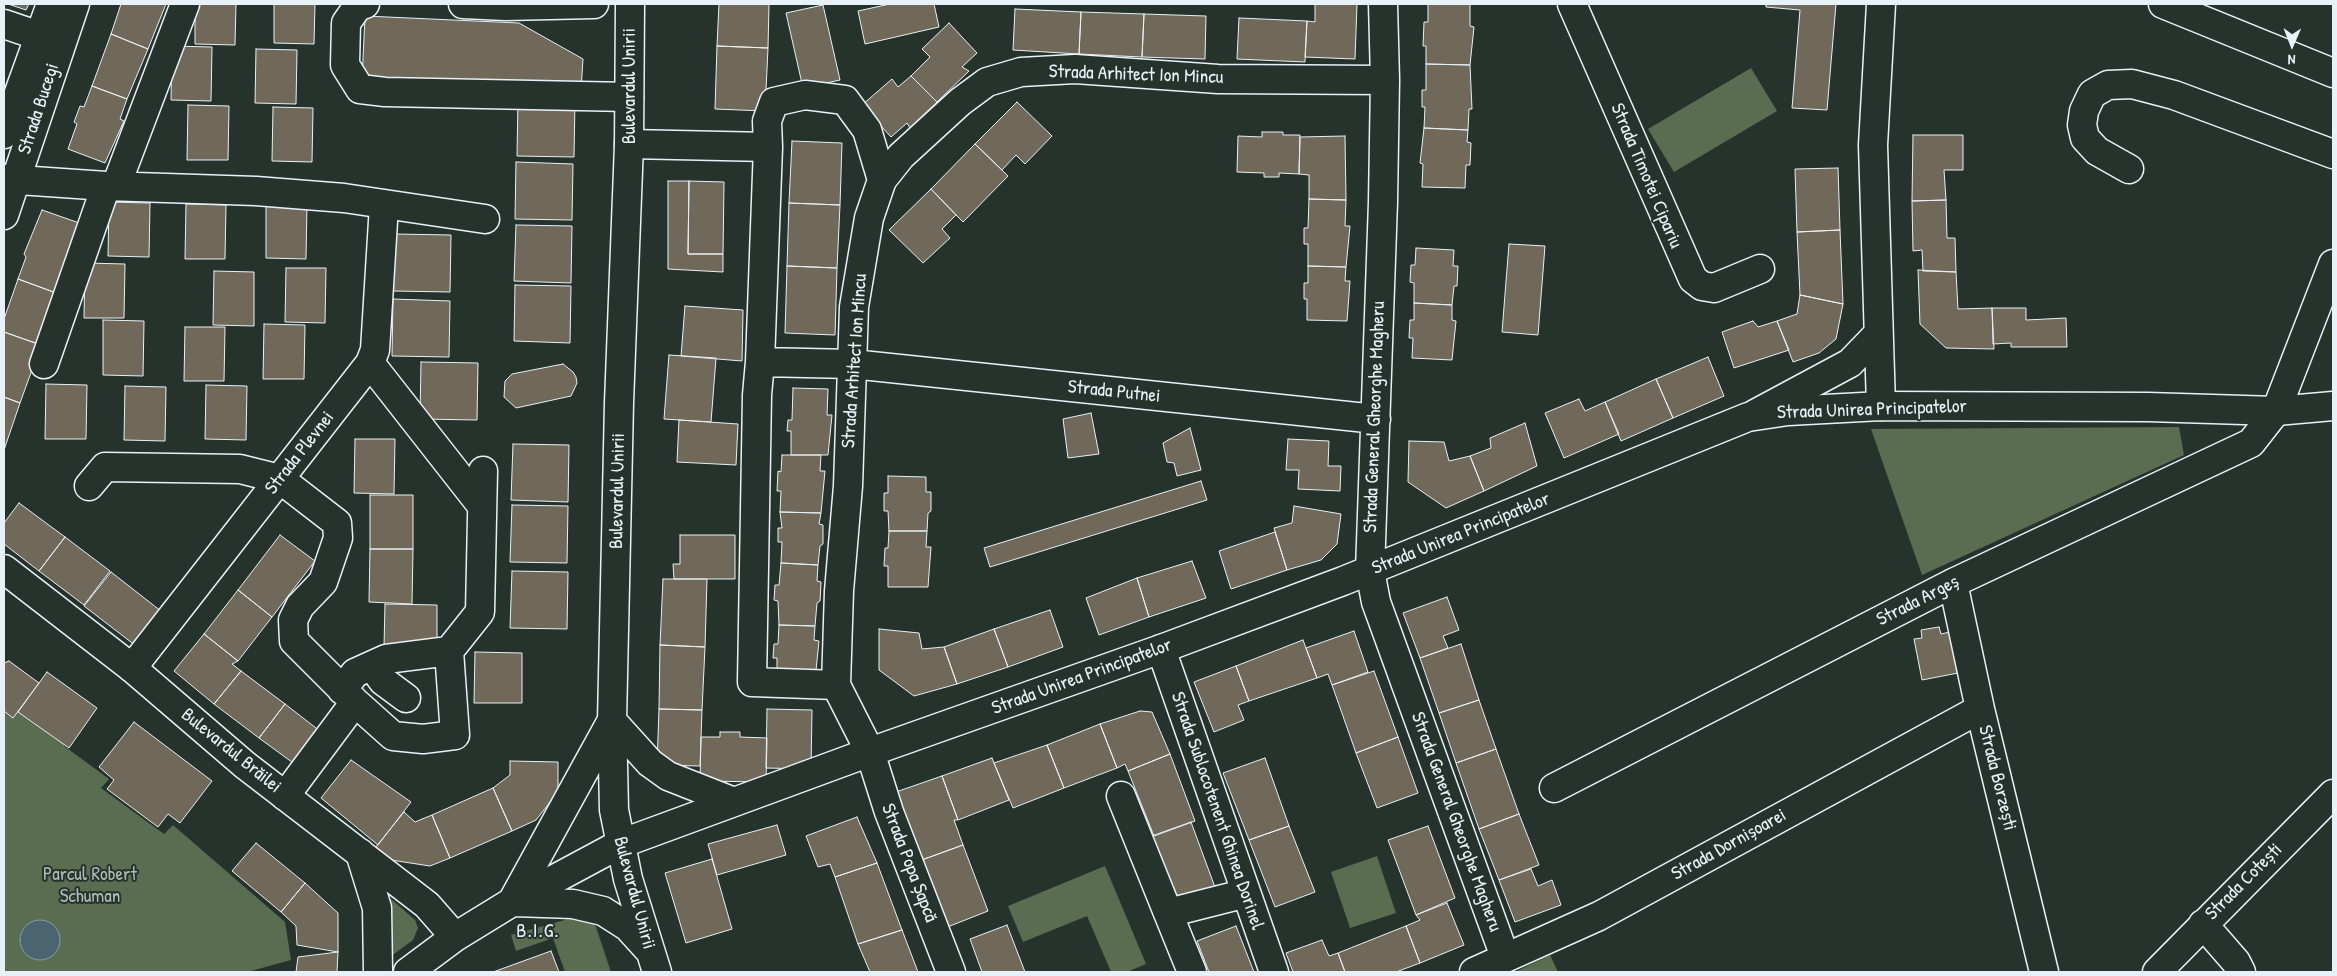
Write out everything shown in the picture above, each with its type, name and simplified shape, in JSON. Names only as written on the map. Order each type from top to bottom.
[{"type":"street","name":"Strada Bucegi","points":[[4,215],[10,180],[50,39],[51,4]]},
{"type":"street","name":"Strada Bucegi","points":[[4,134],[50,39],[74,4]]},
{"type":"street","points":[[44,364],[111,186],[185,4]]},
{"type":"street","points":[[364,4],[358,6],[346,22],[345,64],[360,89],[385,92],[629,97]]},
{"type":"street","points":[[463,4],[505,6],[594,4]]},
{"type":"street","name":"Bulevardul Unirii","points":[[630,4],[629,144],[619,403],[612,721],[614,810],[620,844],[636,907],[653,961]]},
{"type":"street","name":"Strada General Gheorghe Magheru","points":[[1383,4],[1385,80],[1370,571],[1376,602],[1505,957]]},
{"type":"street","name":"Strada Timotei Cipariu","points":[[1572,4],[1693,279],[1702,286],[1714,288],[1760,269]]},
{"type":"street","points":[[1880,406],[1872,144],[1881,4]]},
{"type":"street","points":[[2163,4],[2333,73]]},
{"type":"street","points":[[4,24],[50,39]]},
{"type":"street","name":"Strada Arhitect Ion Mincu","points":[[870,752],[836,684],[839,591],[848,486],[854,306],[869,218],[882,180],[901,156],[960,102],[987,82],[1021,72],[1075,69],[1218,79],[1385,80]]},
{"type":"street","points":[[2129,169],[2097,151],[2085,138],[2083,118],[2092,94],[2108,85],[2132,84],[2174,95],[2333,154]]},
{"type":"street","points":[[836,684],[752,682],[757,395],[760,362],[768,147],[767,120],[774,102],[805,96],[845,100],[867,130],[882,180]]},
{"type":"street","points":[[629,144],[768,147]]},
{"type":"street","points":[[10,180],[256,191],[344,198],[485,220]]},
{"type":"street","name":"Strada Plevnei","points":[[132,668],[370,363],[375,350],[384,205]]},
{"type":"street","name":"Strada Argeș","points":[[1554,788],[1953,583],[2251,443],[2276,411],[2333,264]]},
{"type":"street","points":[[1748,418],[1850,363],[1877,335]]},
{"type":"street","name":"Strada Putnei","points":[[760,362],[852,364],[1376,418]]},
{"type":"street","points":[[370,363],[482,506]]},
{"type":"street","name":"Strada Unirea Principatelor","points":[[408,972],[456,937],[512,902],[620,844],[870,752],[1161,649],[1370,571],[1748,418],[1788,411],[1880,406],[2148,407],[2276,411],[2333,406]]},
{"type":"street","points":[[89,486],[105,467],[240,469],[280,479],[336,523],[338,538],[333,558],[323,582],[300,606],[293,620],[294,641],[349,696],[393,736],[423,739],[455,735],[450,651],[480,612],[482,471]]},
{"type":"street","name":"Bulevardul Brăilei","points":[[7,575],[132,668],[245,766],[428,905],[456,937]]},
{"type":"street","name":"Strada Borzești","points":[[1953,583],[1980,708],[2044,972]]},
{"type":"street","name":"Strada Sublocotenent Ghinea Dorinel","points":[[1161,649],[1274,972]]},
{"type":"street","points":[[285,796],[349,696],[355,673],[386,659],[450,651]]},
{"type":"street","points":[[372,666],[383,681],[406,698]]},
{"type":"street","name":"Strada Dornișoarei","points":[[1474,972],[1599,916],[1980,708]]},
{"type":"street","points":[[653,961],[628,928],[596,909],[573,904],[512,902],[612,721],[627,740],[650,763],[668,776],[734,802]]},
{"type":"street","name":"Strada Popa Șapcă","points":[[870,752],[889,812],[951,972]]},
{"type":"street","name":"Strada Cotești","points":[[2157,972],[2333,794]]},
{"type":"street","points":[[1121,796],[1192,972]]},
{"type":"street","points":[[360,854],[377,908],[378,972]]},
{"type":"street","points":[[1168,913],[1235,896],[1245,889]]},
{"type":"street","points":[[2203,924],[2236,962],[2241,972]]},
{"type":"green space","points":[[1751,68],[1777,111],[1674,172],[1648,129]]},
{"type":"green space","points":[[2179,427],[2184,455],[1922,575],[1871,429]]},
{"type":"green space","name":"Parcul Robert Schuman","points":[[4,692],[71,737],[64,746],[109,779],[101,788],[164,834],[173,825],[285,922],[291,960],[247,972],[4,972]]},
{"type":"green space","points":[[1377,856],[1396,913],[1350,928],[1331,872]]},
{"type":"green space","points":[[1105,866],[1146,964],[1127,972],[1111,972],[1087,916],[1023,942],[1008,906]]},
{"type":"green space","points":[[387,898],[391,899],[415,920],[418,928],[413,940],[390,957]]},
{"type":"green space","points":[[579,916],[594,921],[611,972],[565,972],[553,938],[516,951],[511,935]]},
{"type":"green space","points":[[1550,955],[1558,972],[1515,972]]},
{"type":"water","points":[[36,920],[44,920],[51,923],[57,929],[60,940],[57,951],[51,957],[44,960],[36,960],[29,957],[23,951],[20,944],[20,936],[23,929],[29,923]]},
{"type":"building","points":[[8,4],[29,4],[26,10]]},
{"type":"building","points":[[121,4],[166,4],[148,49],[111,34]]},
{"type":"building","points":[[195,4],[236,4],[235,45],[195,44]]},
{"type":"building","points":[[274,4],[315,4],[314,44],[274,43]]},
{"type":"building","points":[[719,4],[769,4],[768,48],[717,46]]},
{"type":"building","points":[[890,4],[934,4],[939,27],[865,44],[858,11]]},
{"type":"building","points":[[1315,4],[1357,4],[1355,59],[1305,57],[1307,21],[1315,22]]},
{"type":"building","points":[[1428,4],[1470,4],[1470,26],[1474,27],[1470,65],[1426,64],[1426,46],[1423,46],[1424,22],[1428,22]]},
{"type":"building","points":[[1766,4],[1836,4],[1827,110],[1792,108],[1800,10],[1766,7]]},
{"type":"building","points":[[823,5],[840,80],[803,88],[786,13]]},
{"type":"building","points":[[1015,9],[1081,12],[1079,54],[1013,50]]},
{"type":"building","points":[[1081,12],[1144,14],[1142,57],[1079,54]]},
{"type":"building","points":[[1144,14],[1206,16],[1205,59],[1142,57]]},
{"type":"building","points":[[365,16],[519,23],[583,59],[581,90],[362,80]]},
{"type":"building","points":[[1239,18],[1307,21],[1305,62],[1237,59]]},
{"type":"building","points":[[949,23],[977,53],[962,67],[969,71],[937,102],[911,76],[930,57],[922,49]]},
{"type":"building","points":[[111,34],[148,49],[127,99],[92,86]]},
{"type":"building","points":[[172,46],[212,47],[211,101],[171,100]]},
{"type":"building","points":[[717,46],[768,48],[765,111],[715,109]]},
{"type":"building","points":[[256,49],[297,50],[296,104],[255,103]]},
{"type":"building","points":[[1426,64],[1470,65],[1472,109],[1469,109],[1468,130],[1424,128],[1425,107],[1422,107],[1422,90],[1426,90]]},
{"type":"building","points":[[911,76],[937,102],[910,128],[907,123],[891,137],[862,105],[892,79],[898,87]]},
{"type":"building","points":[[92,86],[127,99],[120,119],[124,121],[105,163],[68,149],[77,124],[74,122],[80,106],[84,107]]},
{"type":"building","points":[[518,99],[575,100],[574,157],[517,156]]},
{"type":"building","points":[[1017,102],[1052,136],[1025,164],[1016,155],[1002,170],[975,144]]},
{"type":"building","points":[[188,105],[229,106],[228,160],[187,160]]},
{"type":"building","points":[[273,107],[313,108],[312,162],[272,161]]},
{"type":"building","points":[[1424,128],[1468,130],[1467,142],[1471,143],[1470,165],[1466,165],[1465,188],[1422,187],[1423,164],[1420,163]]},
{"type":"building","points":[[1262,132],[1283,132],[1283,135],[1300,135],[1299,174],[1279,173],[1279,177],[1264,177],[1264,173],[1237,172],[1238,136],[1262,137]]},
{"type":"building","points":[[1913,135],[1963,135],[1963,170],[1944,170],[1946,200],[1912,201]]},
{"type":"building","points":[[1345,136],[1346,200],[1309,199],[1309,175],[1299,174],[1300,137]]},
{"type":"building","points":[[792,141],[842,143],[840,205],[789,203]]},
{"type":"building","points":[[975,144],[1008,176],[963,222],[931,189]]},
{"type":"building","points":[[516,162],[573,164],[572,220],[515,219]]},
{"type":"building","points":[[1838,168],[1840,230],[1797,232],[1795,169]]},
{"type":"building","points":[[668,181],[689,181],[688,254],[723,254],[723,272],[668,269]]},
{"type":"building","points":[[689,181],[724,182],[723,254],[688,254]]},
{"type":"building","points":[[931,189],[956,215],[942,229],[950,238],[923,263],[889,230]]},
{"type":"building","points":[[1309,199],[1346,200],[1345,226],[1350,226],[1346,267],[1308,266],[1308,244],[1304,244],[1304,228],[1308,228]]},
{"type":"building","points":[[1946,200],[1947,238],[1955,238],[1956,272],[1923,271],[1922,250],[1913,251],[1912,201]]},
{"type":"building","points":[[109,202],[150,203],[149,257],[108,256]]},
{"type":"building","points":[[789,203],[840,205],[837,268],[787,266]]},
{"type":"building","points":[[186,204],[226,205],[225,259],[185,259]]},
{"type":"building","points":[[266,204],[307,205],[306,259],[266,258]]},
{"type":"building","points":[[42,210],[85,225],[59,294],[18,279],[26,257],[24,254]]},
{"type":"building","points":[[516,225],[572,226],[571,283],[514,281]]},
{"type":"building","points":[[1840,230],[1843,304],[1800,295],[1797,232]]},
{"type":"building","points":[[394,234],[451,235],[450,292],[393,291]]},
{"type":"building","points":[[1509,244],[1545,246],[1538,335],[1502,332]]},
{"type":"building","points":[[1416,248],[1454,250],[1453,266],[1458,266],[1457,286],[1454,286],[1452,305],[1414,303],[1414,283],[1410,282],[1411,265],[1415,265]]},
{"type":"building","points":[[85,263],[125,264],[124,318],[84,318]]},
{"type":"building","points":[[787,266],[837,268],[835,335],[785,333]]},
{"type":"building","points":[[1308,266],[1346,267],[1345,281],[1350,281],[1347,321],[1307,320],[1307,299],[1304,299],[1304,283],[1308,283]]},
{"type":"building","points":[[286,268],[326,268],[325,323],[285,322]]},
{"type":"building","points":[[1918,270],[1956,272],[1958,309],[1992,308],[1994,349],[1946,348],[1920,324]]},
{"type":"building","points":[[214,271],[254,272],[254,326],[213,325]]},
{"type":"building","points":[[18,279],[59,294],[41,345],[4,332],[4,319]]},
{"type":"building","points":[[515,285],[571,286],[570,343],[514,341]]},
{"type":"building","points":[[1800,295],[1843,304],[1836,339],[1819,353],[1793,362],[1777,321],[1797,314]]},
{"type":"building","points":[[393,299],[450,301],[449,357],[392,356]]},
{"type":"building","points":[[1414,303],[1452,305],[1452,320],[1456,321],[1452,360],[1412,358],[1413,338],[1409,338],[1410,320],[1414,320]]},
{"type":"building","points":[[685,306],[743,310],[742,361],[681,356]]},
{"type":"building","points":[[1992,308],[2026,308],[2026,320],[2066,318],[2067,347],[2011,347],[2011,343],[1993,344]]},
{"type":"building","points":[[103,320],[144,321],[143,376],[103,375]]},
{"type":"building","points":[[1753,321],[1758,327],[1777,321],[1789,350],[1734,368],[1722,332]]},
{"type":"building","points":[[264,324],[305,325],[304,379],[263,379]]},
{"type":"building","points":[[185,327],[225,327],[224,381],[184,381]]},
{"type":"building","points":[[4,332],[41,345],[20,403],[4,397]]},
{"type":"building","points":[[669,355],[716,358],[711,422],[664,419]]},
{"type":"building","points":[[1708,357],[1724,396],[1673,418],[1656,379]]},
{"type":"building","points":[[421,362],[478,363],[477,420],[420,419]]},
{"type":"building","points":[[563,364],[576,377],[577,383],[571,396],[516,408],[504,397],[505,381],[512,374]]},
{"type":"building","points":[[1656,379],[1673,418],[1621,441],[1605,402]]},
{"type":"building","points":[[46,384],[87,385],[86,439],[45,439]]},
{"type":"building","points":[[206,385],[247,386],[246,440],[205,439]]},
{"type":"building","points":[[125,386],[166,387],[165,441],[124,440]]},
{"type":"building","points":[[793,388],[828,389],[827,415],[832,415],[828,455],[791,455],[791,431],[787,431],[788,420],[792,420]]},
{"type":"building","points":[[4,397],[20,403],[4,450]]},
{"type":"building","points":[[1579,399],[1585,411],[1605,402],[1619,434],[1564,458],[1545,413]]},
{"type":"building","points":[[1091,413],[1099,454],[1068,458],[1063,419]]},
{"type":"building","points":[[679,420],[738,424],[736,465],[677,462]]},
{"type":"building","points":[[1525,423],[1537,466],[1484,491],[1470,456],[1491,448],[1490,438]]},
{"type":"building","points":[[1190,428],[1201,470],[1177,476],[1174,463],[1167,462],[1163,443]]},
{"type":"building","points":[[355,439],[395,439],[394,494],[354,493]]},
{"type":"building","points":[[1288,439],[1329,441],[1328,466],[1341,466],[1340,491],[1298,489],[1299,470],[1286,470]]},
{"type":"building","points":[[1409,441],[1444,442],[1449,461],[1470,456],[1484,491],[1446,508],[1408,482]]},
{"type":"building","points":[[513,444],[569,445],[568,502],[511,500]]},
{"type":"building","points":[[782,455],[821,455],[820,471],[825,471],[821,513],[780,512],[781,491],[777,491],[778,471],[781,472]]},
{"type":"building","points":[[888,476],[926,477],[926,492],[931,492],[931,511],[928,513],[927,531],[889,531],[888,511],[884,511],[884,493],[888,493]]},
{"type":"building","points":[[1201,481],[1207,500],[990,567],[984,548]]},
{"type":"building","points":[[370,495],[413,495],[413,549],[370,549]]},
{"type":"building","points":[[19,503],[65,537],[39,571],[4,544],[4,523]]},
{"type":"building","points":[[512,505],[568,506],[567,563],[510,562]]},
{"type":"building","points":[[1294,506],[1341,514],[1337,544],[1321,560],[1287,570],[1274,528],[1292,523]]},
{"type":"building","points":[[780,512],[821,513],[819,524],[823,525],[823,544],[820,546],[818,565],[781,563],[782,542],[778,542],[778,528],[782,528]]},
{"type":"building","points":[[889,531],[927,531],[926,547],[931,547],[928,587],[888,587],[888,566],[884,566],[885,548],[888,548]]},
{"type":"building","points":[[1275,532],[1287,570],[1231,589],[1219,551]]},
{"type":"building","points":[[280,535],[315,561],[272,617],[238,590]]},
{"type":"building","points":[[680,535],[735,535],[735,579],[674,579],[673,564],[680,564]]},
{"type":"building","points":[[65,537],[110,571],[84,605],[39,571]]},
{"type":"building","points":[[370,549],[413,549],[412,604],[369,602]]},
{"type":"building","points":[[1192,561],[1206,598],[1149,617],[1137,578]]},
{"type":"building","points":[[781,563],[818,565],[817,581],[821,582],[820,601],[817,603],[815,626],[779,625],[778,601],[774,600],[775,585],[779,585]]},
{"type":"building","points":[[512,571],[568,572],[567,629],[510,628]]},
{"type":"building","points":[[111,572],[166,615],[140,649],[84,606]]},
{"type":"building","points":[[1137,578],[1149,617],[1099,635],[1086,598]]},
{"type":"building","points":[[663,579],[707,579],[705,647],[660,645]]},
{"type":"building","points":[[238,590],[272,617],[238,661],[204,634]]},
{"type":"building","points":[[1447,597],[1459,630],[1443,636],[1448,648],[1420,658],[1403,613]]},
{"type":"building","points":[[385,604],[437,605],[437,647],[384,647]]},
{"type":"building","points":[[1050,610],[1063,647],[1008,667],[994,629]]},
{"type":"building","points":[[779,625],[815,626],[814,640],[819,641],[815,680],[777,679],[777,658],[773,658],[774,644],[778,644]]},
{"type":"building","points":[[1939,627],[1941,634],[1950,632],[1958,673],[1922,680],[1914,639],[1922,638],[1921,630]]},
{"type":"building","points":[[879,629],[919,633],[922,649],[944,647],[957,684],[914,696],[879,670]]},
{"type":"building","points":[[994,629],[1008,667],[957,684],[944,647]]},
{"type":"building","points":[[1354,631],[1368,672],[1332,685],[1328,674],[1317,678],[1306,648]]},
{"type":"building","points":[[204,634],[238,661],[232,664],[241,671],[214,704],[174,671]]},
{"type":"building","points":[[1303,640],[1317,678],[1249,701],[1236,666]]},
{"type":"building","points":[[1461,644],[1479,700],[1439,713],[1420,658]]},
{"type":"building","points":[[660,645],[705,647],[702,710],[659,709]]},
{"type":"building","points":[[475,652],[522,653],[522,703],[474,703]]},
{"type":"building","points":[[9,661],[39,683],[13,718],[4,711],[4,663]]},
{"type":"building","points":[[1236,666],[1249,701],[1238,705],[1244,720],[1214,732],[1194,682]]},
{"type":"building","points":[[241,671],[285,704],[259,738],[214,704]]},
{"type":"building","points":[[1374,671],[1398,737],[1356,753],[1332,685]]},
{"type":"building","points":[[47,672],[97,708],[69,748],[18,712]]},
{"type":"building","points":[[1479,700],[1496,749],[1456,763],[1439,713]]},
{"type":"building","points":[[285,704],[325,735],[300,768],[259,738]]},
{"type":"building","points":[[659,709],[702,710],[700,766],[657,765]]},
{"type":"building","points":[[767,709],[812,710],[811,769],[766,768]]},
{"type":"building","points":[[1140,711],[1152,712],[1170,754],[1128,771],[1125,764],[1117,768],[1100,724]]},
{"type":"building","points":[[134,722],[212,781],[180,823],[168,814],[158,827],[107,789],[114,780],[99,767]]},
{"type":"building","points":[[1100,724],[1117,768],[1064,788],[1047,745]]},
{"type":"building","points":[[720,732],[740,732],[740,737],[767,738],[766,782],[700,781],[701,737],[720,737]]},
{"type":"building","points":[[1398,737],[1418,793],[1377,808],[1356,753]]},
{"type":"building","points":[[1047,745],[1064,788],[1013,808],[994,763]]},
{"type":"building","points":[[1496,749],[1519,814],[1479,829],[1456,763]]},
{"type":"building","points":[[1170,754],[1195,821],[1154,836],[1128,771]]},
{"type":"building","points":[[992,758],[1009,800],[958,820],[942,776]]},
{"type":"building","points":[[1265,758],[1289,826],[1249,840],[1223,773]]},
{"type":"building","points":[[351,760],[411,802],[378,845],[321,798]]},
{"type":"building","points":[[510,761],[558,762],[558,792],[536,820],[512,831],[493,788],[510,775]]},
{"type":"building","points":[[942,776],[958,820],[954,820],[963,845],[919,861],[893,793]]},
{"type":"building","points":[[493,788],[512,831],[450,858],[432,815]]},
{"type":"building","points":[[404,812],[415,822],[432,815],[450,858],[430,866],[391,860],[375,848]]},
{"type":"building","points":[[1519,814],[1539,865],[1499,880],[1479,829]]},
{"type":"building","points":[[857,817],[877,863],[835,877],[830,864],[818,867],[806,836]]},
{"type":"building","points":[[1191,822],[1216,890],[1174,905],[1149,837]]},
{"type":"building","points":[[777,825],[786,855],[717,875],[708,844]]},
{"type":"building","points":[[1289,826],[1315,892],[1275,907],[1249,840]]},
{"type":"building","points":[[1428,826],[1455,898],[1416,915],[1388,840]]},
{"type":"building","points":[[256,843],[305,883],[281,912],[232,871]]},
{"type":"building","points":[[963,845],[988,911],[945,928],[919,861]]},
{"type":"building","points":[[712,859],[732,929],[686,943],[665,873]]},
{"type":"building","points":[[877,863],[902,930],[858,944],[835,877]]},
{"type":"building","points":[[1531,869],[1538,886],[1552,880],[1561,905],[1515,922],[1499,880]]},
{"type":"building","points":[[305,883],[338,913],[338,952],[297,945],[296,926],[281,912]]},
{"type":"building","points":[[1447,903],[1464,945],[1420,963],[1406,926],[1420,920],[1416,915]]},
{"type":"building","points":[[1007,925],[1025,972],[982,972],[970,939]]},
{"type":"building","points":[[1236,926],[1254,972],[1209,972],[1197,941]]},
{"type":"building","points":[[1406,926],[1420,963],[1396,972],[1345,972],[1338,953]]},
{"type":"building","points":[[902,930],[918,972],[870,972],[858,944]]},
{"type":"building","points":[[1322,940],[1329,956],[1338,953],[1345,972],[1293,972],[1286,953]]},
{"type":"building","points":[[551,951],[559,972],[493,972]]},
{"type":"building","points":[[338,952],[337,972],[296,972],[298,957]]},
{"type":"district","name":"B.I.G.","points":[[538,932]]}]
